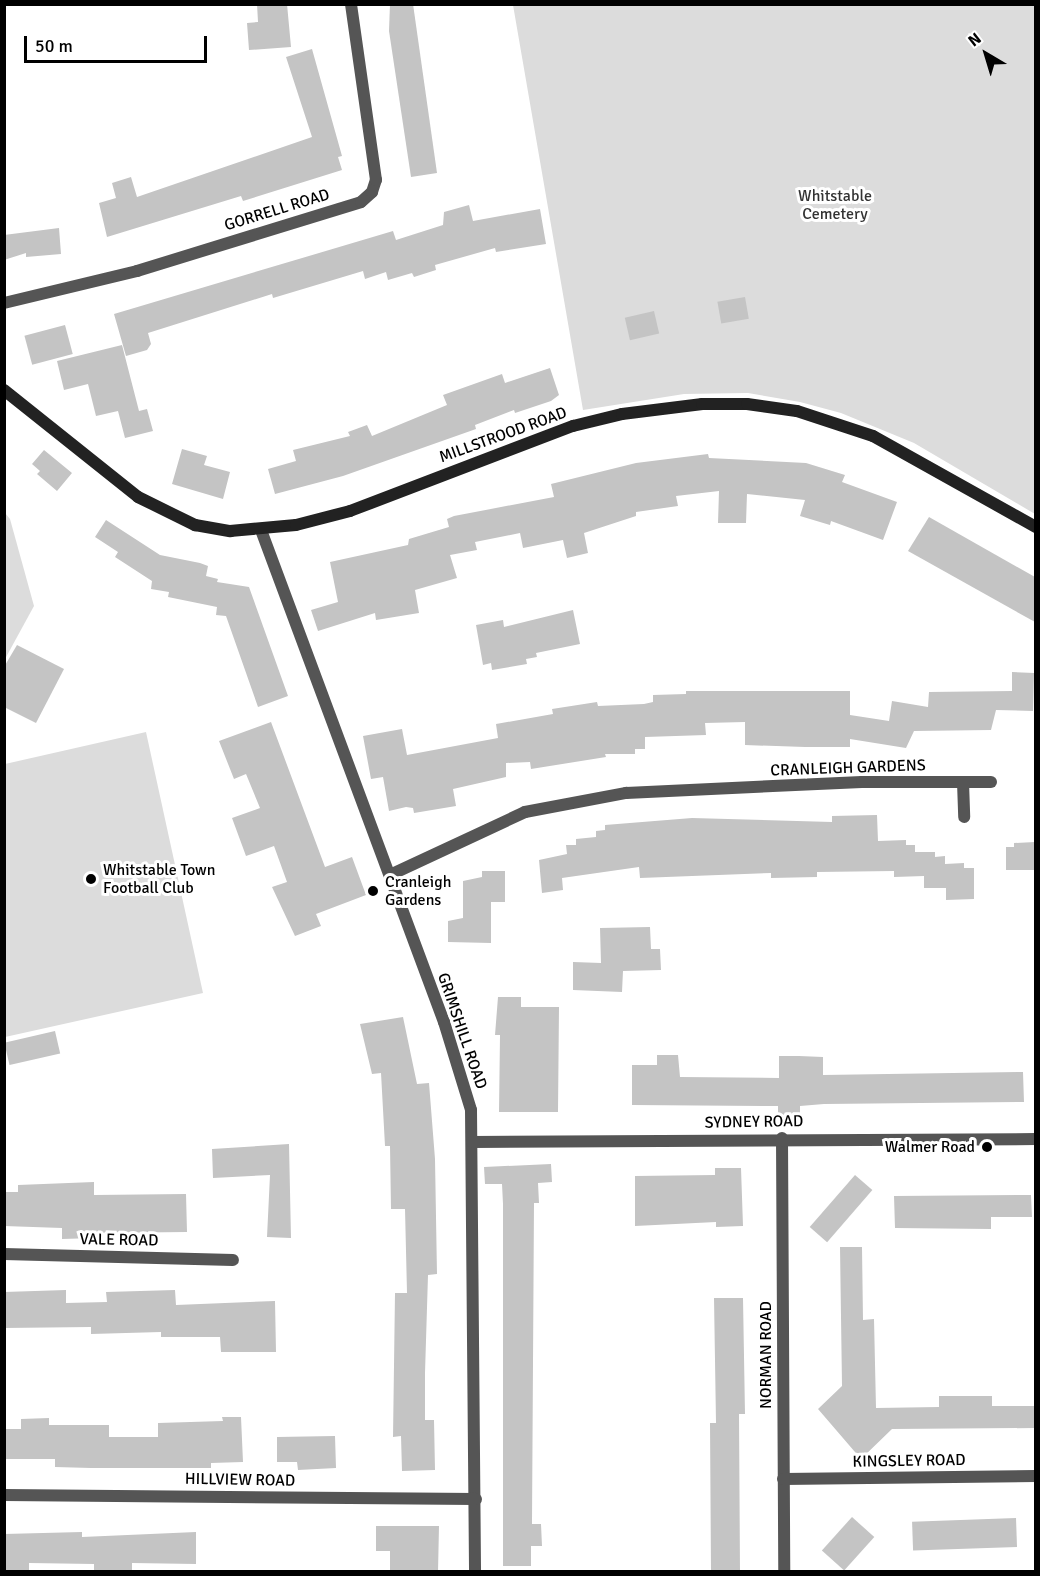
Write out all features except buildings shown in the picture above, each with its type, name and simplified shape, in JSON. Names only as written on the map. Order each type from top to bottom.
[{"type":"street","name":"GORRELL ROAD","points":[[4,303],[137,271],[361,202],[376,180],[351,4]]},
{"type":"street","name":"MILLSTROOD ROAD","points":[[4,390],[138,497],[167,514],[207,527],[261,530],[350,511],[573,426],[622,414],[702,404],[747,404],[797,411],[873,436],[1035,527]]},
{"type":"street","name":"GRIMSHILL ROAD","points":[[261,530],[390,875],[460,1069],[471,1110],[475,1572]]},
{"type":"street","name":"CRANLEIGH GARDENS","points":[[390,875],[421,863],[495,824],[525,812],[580,800],[626,793],[862,782],[991,782]]},
{"type":"street","points":[[963,782],[964,817]]},
{"type":"street","name":"SYDNEY ROAD","points":[[472,1142],[782,1138],[1035,1139]]},
{"type":"street","name":"NORMAN ROAD","points":[[782,1138],[784,1572]]},
{"type":"street","name":"VALE ROAD","points":[[4,1254],[232,1260]]},
{"type":"street","name":"KINGSLEY ROAD","points":[[783,1479],[1035,1476]]},
{"type":"street","name":"HILLVIEW ROAD","points":[[4,1495],[476,1499]]},
{"type":"green space","name":"Whitstable Cemetery","points":[[513,5],[1035,5],[1035,514],[914,443],[841,413],[800,402],[748,393],[684,394],[583,410]]},
{"type":"green space","points":[[5,513],[10,519],[34,606],[5,659]]},
{"type":"green space","name":"Whitstable Town Football Club","points":[[146,732],[203,993],[5,1037],[5,764]]},
{"type":"place","name":"Whitstable Town Football Club","points":[[91,879]]},
{"type":"place","name":"Cranleigh Gardens","points":[[373,891]]},
{"type":"place","name":"Walmer Road","points":[[987,1147]]}]
